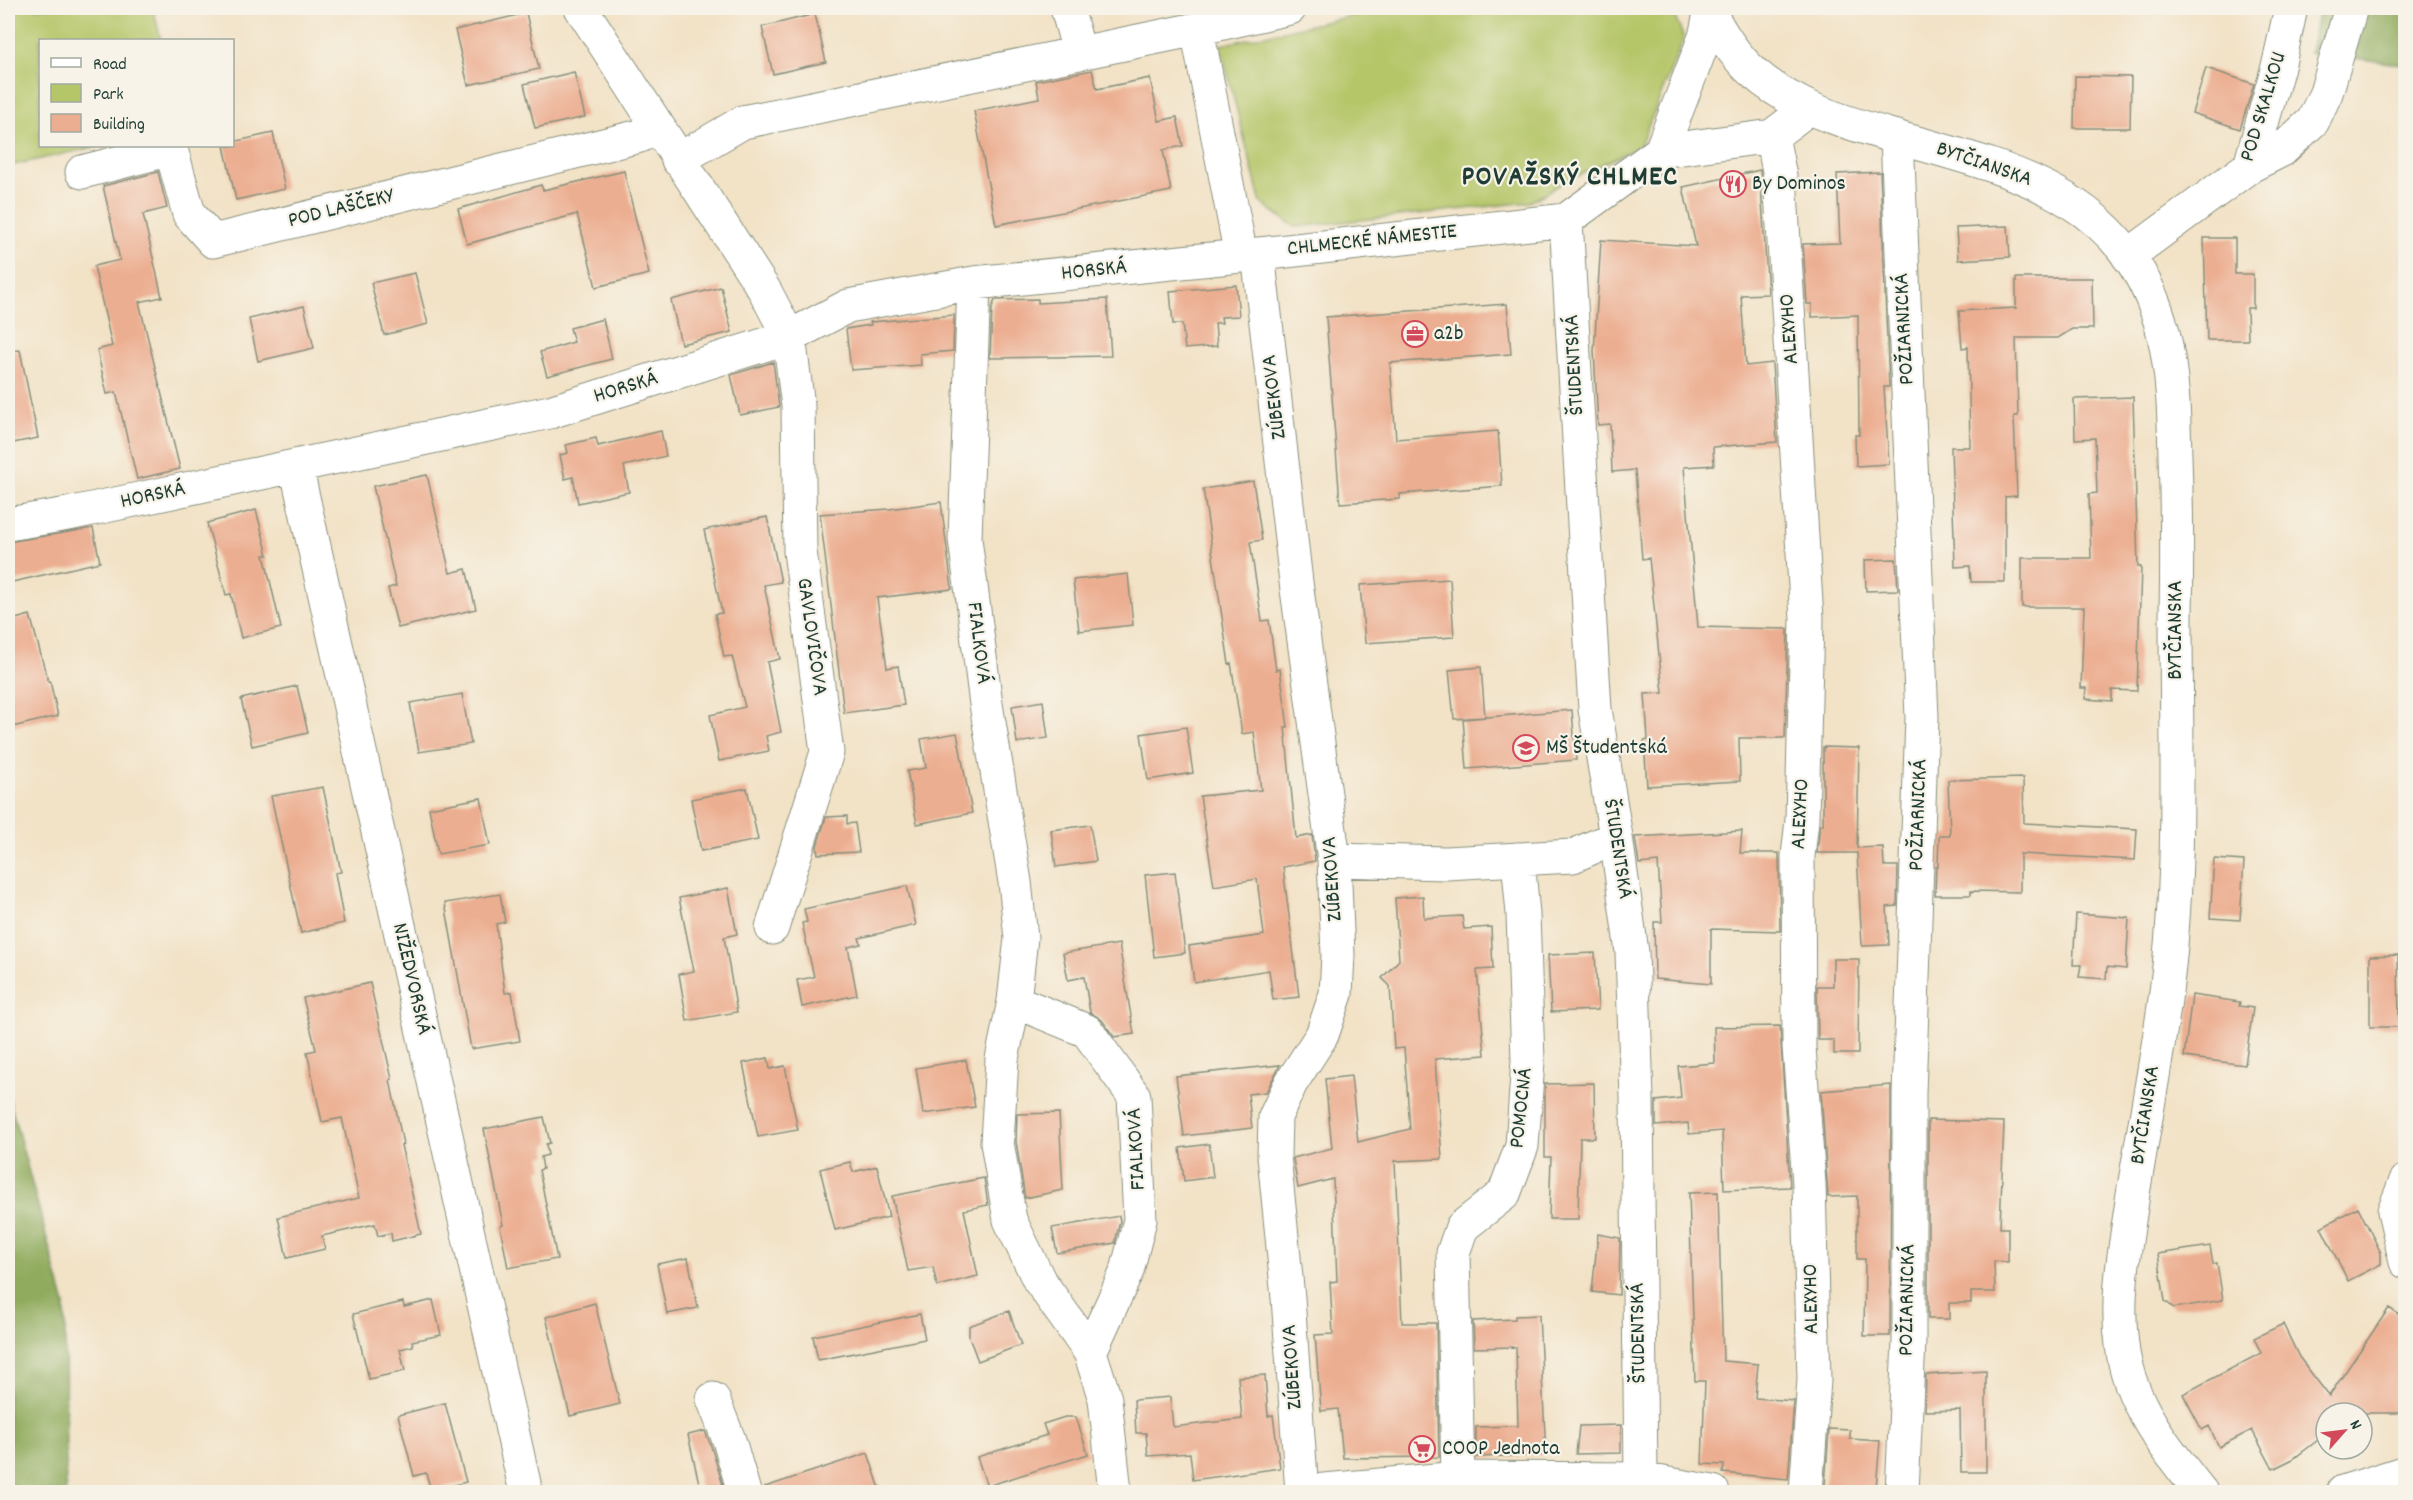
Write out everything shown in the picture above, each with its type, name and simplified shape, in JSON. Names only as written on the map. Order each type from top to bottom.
[{"type":"street","points":[[581,8],[765,291],[789,337]]},
{"type":"street","points":[[1067,8],[1079,52]]},
{"type":"street","points":[[678,160],[743,122],[1290,8]]},
{"type":"street","name":"POD SKALKOU","points":[[2128,256],[2250,166],[2291,8]]},
{"type":"street","points":[[2250,166],[2282,150],[2313,121],[2326,93],[2351,8]]},
{"type":"street","points":[[1709,11],[1704,38],[1661,151],[1772,136],[1809,108]]},
{"type":"street","name":"BYTČIANSKA","points":[[1709,11],[1731,47],[1752,71],[1779,92],[1809,108],[1852,125],[2012,171],[2046,187],[2085,211],[2110,232],[2128,256],[2146,286],[2163,332],[2174,394],[2177,503],[2176,831],[2166,989],[2126,1244],[2120,1295],[2121,1344],[2133,1389],[2145,1413],[2159,1437],[2201,1492]]},
{"type":"street","points":[[1197,29],[1249,255]]},
{"type":"street","name":"POD LAŠČEKY","points":[[82,172],[171,149],[189,214],[213,241],[640,135],[656,126]]},
{"type":"street","name":"ALEXYHO","points":[[1772,136],[1780,187],[1807,619],[1802,820],[1798,856],[1799,1047],[1809,1184],[1814,1380],[1806,1492]]},
{"type":"street","name":"POŽIARNICKÁ","points":[[1897,137],[1922,717],[1909,1094],[1909,1341],[1902,1492]]},
{"type":"street","name":"CHLMECKÉ NÁMESTIE","points":[[1249,255],[1566,220],[1661,151]]},
{"type":"street","name":"ŠTUDENTSKÁ","points":[[1566,220],[1595,709],[1616,837],[1632,963],[1637,1098],[1641,1479]]},
{"type":"street","name":"HORSKÁ","points":[[8,524],[68,514],[550,412],[789,337],[848,306],[974,283],[1249,255]]},
{"type":"street","name":"ZÚBEKOVA","points":[[1249,255],[1334,860],[1338,956],[1336,994],[1322,1035],[1291,1083],[1275,1118],[1274,1156],[1288,1298],[1302,1492]]},
{"type":"street","name":"FIALKOVÁ","points":[[974,283],[965,539],[986,704],[1015,882],[1021,938],[1014,1001],[1002,1059],[997,1143],[1010,1220],[1040,1280],[1090,1352],[1105,1399],[1115,1492]]},
{"type":"street","name":"GAVLOVIČOVA","points":[[772,928],[827,752],[800,551],[798,406],[789,337]]},
{"type":"street","name":"NIŽEDVORSKÁ","points":[[296,466],[526,1492]]},
{"type":"street","points":[[1334,860],[1446,863],[1573,856],[1616,837]]},
{"type":"street","name":"POMOCNÁ","points":[[1458,1478],[1453,1253],[1462,1227],[1504,1194],[1522,1146],[1528,1061],[1523,914],[1518,859]]},
{"type":"street","name":"FIALKOVÁ","points":[[1014,1001],[1087,1031],[1134,1096],[1140,1220],[1127,1271],[1090,1352]]},
{"type":"street","points":[[2406,1181],[2394,1211],[2406,1262]]},
{"type":"street","points":[[713,1399],[729,1440],[744,1492]]},
{"type":"street","points":[[2343,1492],[2406,1472]]},
{"type":"street","points":[[1302,1492],[1458,1478],[1641,1479],[1713,1492]]},
{"type":"green space","points":[[8,8],[153,8],[161,39],[39,39],[39,147],[95,147],[8,166]]},
{"type":"green space","points":[[1387,8],[1671,8],[1684,38],[1640,146],[1559,185],[1530,202],[1295,227],[1261,203],[1220,45]]},
{"type":"green space","points":[[2319,8],[2405,8],[2405,65],[2310,52]]},
{"type":"green space","points":[[8,1095],[65,1305],[66,1492],[8,1492]]},
{"type":"building","points":[[526,13],[539,69],[468,85],[455,30]]},
{"type":"building","points":[[815,14],[826,62],[773,74],[762,27]]},
{"type":"building","points":[[2206,68],[2254,84],[2240,129],[2192,113]]},
{"type":"building","points":[[1092,70],[1097,89],[1150,78],[1159,121],[1177,117],[1183,146],[1163,150],[1171,191],[996,225],[974,111],[1039,98],[1036,81]]},
{"type":"building","points":[[574,72],[585,117],[535,128],[524,84]]},
{"type":"building","points":[[2075,76],[2131,77],[2130,128],[2074,128]]},
{"type":"building","points":[[273,133],[285,189],[236,200],[224,147],[234,147],[234,142]]},
{"type":"building","points":[[1760,170],[1768,294],[1741,295],[1746,366],[1772,363],[1777,442],[1713,447],[1714,465],[1684,467],[1698,627],[1788,629],[1785,738],[1739,738],[1740,781],[1647,786],[1644,741],[1648,740],[1645,694],[1663,693],[1649,558],[1642,559],[1635,470],[1612,472],[1610,424],[1598,425],[1594,351],[1601,240],[1696,246],[1683,187]]},
{"type":"building","points":[[624,171],[649,274],[596,287],[577,214],[467,244],[458,209],[541,185],[543,190]]},
{"type":"building","points":[[158,172],[167,208],[143,214],[162,297],[139,302],[180,469],[137,479],[116,392],[107,394],[97,350],[112,346],[94,266],[120,260],[103,186]]},
{"type":"building","points":[[1880,172],[1889,387],[1884,387],[1889,464],[1856,466],[1855,435],[1859,435],[1858,315],[1812,317],[1812,304],[1807,304],[1803,244],[1840,243],[1837,174]]},
{"type":"building","points":[[2008,226],[2010,257],[1958,260],[1956,228]]},
{"type":"building","points":[[2204,238],[2235,238],[2235,274],[2253,274],[2253,308],[2247,308],[2248,340],[2207,340]]},
{"type":"building","points":[[415,273],[428,324],[384,335],[371,283]]},
{"type":"building","points":[[2016,278],[2092,278],[2093,329],[2072,329],[2058,338],[2016,338],[2018,416],[2014,416],[2017,496],[2005,497],[2005,582],[1971,582],[1970,566],[1955,567],[1951,447],[1970,447],[1968,347],[1962,348],[1959,311],[2016,308]]},
{"type":"building","points":[[1236,285],[1239,316],[1221,317],[1222,323],[1215,323],[1217,346],[1185,349],[1182,324],[1173,324],[1170,291]]},
{"type":"building","points":[[721,287],[732,332],[681,344],[671,300]]},
{"type":"building","points":[[1038,299],[1038,303],[1107,299],[1111,356],[990,358],[992,308],[995,300]]},
{"type":"building","points":[[1507,304],[1511,354],[1390,363],[1396,439],[1498,431],[1502,486],[1400,494],[1400,499],[1340,503],[1326,317]]},
{"type":"building","points":[[304,306],[314,348],[258,361],[249,319]]},
{"type":"building","points":[[954,315],[953,351],[920,354],[921,365],[851,370],[846,329],[871,325],[870,322]]},
{"type":"building","points":[[603,319],[612,359],[547,376],[540,352],[574,342],[570,328]]},
{"type":"building","points":[[20,350],[38,438],[8,444],[8,351]]},
{"type":"building","points":[[773,362],[779,407],[740,415],[731,375]]},
{"type":"building","points":[[2133,397],[2138,567],[2141,567],[2137,691],[2112,690],[2112,701],[2085,699],[2086,688],[2081,688],[2084,607],[2022,607],[2022,558],[2091,558],[2089,494],[2097,493],[2095,438],[2075,439],[2074,399]]},
{"type":"building","points":[[661,431],[666,456],[624,466],[629,492],[578,503],[573,477],[565,479],[560,455],[568,453],[566,445],[596,438],[598,446]]},
{"type":"building","points":[[427,475],[450,573],[466,569],[476,609],[398,628],[388,588],[396,586],[373,486]]},
{"type":"building","points":[[1253,481],[1262,540],[1250,542],[1262,621],[1269,620],[1276,670],[1280,669],[1288,727],[1285,727],[1296,838],[1312,835],[1315,861],[1283,867],[1299,997],[1273,1000],[1269,970],[1194,982],[1189,946],[1264,935],[1257,879],[1214,886],[1200,796],[1261,790],[1254,732],[1242,734],[1231,663],[1229,664],[1203,489]]},
{"type":"building","points":[[941,502],[952,589],[877,598],[887,668],[898,666],[904,705],[844,713],[820,514],[889,509]]},
{"type":"building","points":[[256,510],[268,555],[264,555],[281,628],[241,638],[231,594],[226,595],[207,523]]},
{"type":"building","points":[[767,517],[781,582],[764,585],[780,659],[767,662],[781,732],[766,736],[769,751],[719,761],[710,715],[745,707],[732,656],[724,657],[715,614],[722,613],[704,530]]},
{"type":"building","points":[[93,528],[100,562],[8,583],[8,542]]},
{"type":"building","points":[[1896,559],[1898,590],[1866,591],[1865,560]]},
{"type":"building","points":[[1128,574],[1133,625],[1079,631],[1073,580]]},
{"type":"building","points":[[1450,579],[1454,637],[1365,643],[1360,585]]},
{"type":"building","points":[[30,615],[58,716],[8,728],[8,621]]},
{"type":"building","points":[[1481,667],[1485,717],[1454,719],[1449,670]]},
{"type":"building","points":[[297,686],[308,733],[252,746],[241,699]]},
{"type":"building","points":[[462,694],[471,744],[419,752],[410,703]]},
{"type":"building","points":[[1043,701],[1048,738],[1017,743],[1012,706]]},
{"type":"building","points":[[1572,710],[1576,760],[1467,769],[1463,719]]},
{"type":"building","points":[[1186,727],[1193,773],[1148,780],[1141,734]]},
{"type":"building","points":[[957,733],[972,813],[917,824],[907,771],[926,768],[921,739]]},
{"type":"building","points":[[1823,747],[1859,748],[1857,848],[1883,847],[1884,866],[1898,866],[1897,906],[1887,907],[1889,945],[1862,946],[1857,853],[1817,853],[1820,825],[1823,825]]},
{"type":"building","points":[[2023,778],[2024,823],[2137,829],[2135,860],[2020,854],[2020,892],[1971,891],[1971,895],[1935,895],[1939,835],[1950,835],[1948,780]]},
{"type":"building","points":[[323,787],[341,872],[335,873],[344,923],[301,933],[271,796]]},
{"type":"building","points":[[747,788],[758,840],[701,851],[691,799]]},
{"type":"building","points":[[481,798],[490,845],[438,854],[429,808]]},
{"type":"building","points":[[847,816],[847,824],[855,823],[859,852],[818,854],[817,846],[826,817]]},
{"type":"building","points":[[1090,825],[1096,861],[1056,867],[1051,830]]},
{"type":"building","points":[[1742,831],[1740,853],[1779,853],[1780,931],[1711,929],[1711,984],[1655,979],[1654,922],[1662,922],[1658,862],[1639,864],[1635,837]]},
{"type":"building","points":[[2214,859],[2244,861],[2240,920],[2210,918]]},
{"type":"building","points":[[1175,872],[1185,953],[1154,957],[1145,875]]},
{"type":"building","points":[[907,886],[916,925],[859,938],[861,944],[848,947],[857,995],[802,1007],[797,980],[814,977],[802,923],[807,922],[804,909]]},
{"type":"building","points":[[728,888],[737,934],[724,937],[737,1012],[687,1021],[679,974],[694,971],[679,898]]},
{"type":"building","points":[[500,894],[505,922],[496,924],[505,993],[512,992],[520,1041],[471,1049],[445,903]]},
{"type":"building","points":[[1423,896],[1424,918],[1462,916],[1464,929],[1491,927],[1493,969],[1477,970],[1485,1055],[1435,1059],[1442,1159],[1395,1161],[1402,1323],[1436,1323],[1439,1457],[1343,1458],[1338,1409],[1321,1411],[1315,1335],[1333,1334],[1330,1282],[1337,1281],[1333,1179],[1298,1188],[1293,1158],[1332,1148],[1325,1079],[1351,1076],[1358,1142],[1410,1129],[1404,1048],[1394,1049],[1390,986],[1382,978],[1399,960],[1395,898]]},
{"type":"building","points":[[2076,914],[2129,918],[2126,969],[2107,967],[2106,979],[2079,977],[2081,965],[2073,965]]},
{"type":"building","points":[[1119,944],[1134,1034],[1114,1037],[1102,1020],[1090,1012],[1084,977],[1068,980],[1063,953]]},
{"type":"building","points":[[1595,953],[1598,1010],[1551,1012],[1548,955]]},
{"type":"building","points":[[2398,955],[2399,1027],[2370,1027],[2370,956]]},
{"type":"building","points":[[1833,959],[1859,959],[1858,1054],[1834,1054],[1834,1040],[1818,1040],[1817,986],[1833,986]]},
{"type":"building","points":[[370,983],[392,1079],[390,1080],[403,1144],[401,1145],[421,1234],[392,1241],[391,1233],[378,1236],[375,1224],[322,1236],[325,1249],[287,1258],[278,1217],[359,1198],[342,1118],[322,1122],[307,1052],[316,1050],[303,998]]},
{"type":"building","points":[[2192,995],[2240,1002],[2239,1006],[2253,1008],[2245,1065],[2184,1057]]},
{"type":"building","points":[[1780,1026],[1790,1187],[1724,1190],[1722,1131],[1689,1134],[1688,1123],[1656,1126],[1656,1101],[1681,1098],[1678,1066],[1715,1063],[1714,1027]]},
{"type":"building","points":[[768,1058],[770,1069],[785,1066],[798,1130],[758,1137],[743,1063]]},
{"type":"building","points":[[966,1060],[975,1107],[923,1114],[916,1068]]},
{"type":"building","points":[[1280,1065],[1266,1092],[1248,1094],[1252,1128],[1184,1136],[1176,1076]]},
{"type":"building","points":[[1594,1083],[1595,1138],[1580,1138],[1578,1219],[1549,1219],[1551,1157],[1545,1157],[1545,1084]]},
{"type":"building","points":[[1891,1085],[1890,1336],[1864,1336],[1865,1259],[1857,1259],[1857,1196],[1828,1197],[1821,1091]]},
{"type":"building","points":[[1059,1113],[1063,1190],[1025,1198],[1016,1141],[1017,1114]]},
{"type":"building","points":[[544,1117],[550,1143],[546,1144],[548,1155],[541,1157],[543,1169],[539,1170],[557,1259],[508,1268],[500,1226],[503,1225],[484,1129]]},
{"type":"building","points":[[1928,1120],[2004,1122],[2000,1228],[2008,1228],[2008,1262],[1994,1261],[1995,1292],[1971,1292],[1971,1303],[1949,1303],[1949,1319],[1928,1319]]},
{"type":"building","points":[[1209,1144],[1213,1177],[1184,1181],[1180,1148]]},
{"type":"building","points":[[850,1162],[853,1172],[877,1166],[889,1217],[835,1230],[820,1169]]},
{"type":"building","points":[[984,1178],[988,1205],[964,1210],[978,1276],[937,1286],[933,1267],[908,1271],[892,1196]]},
{"type":"building","points":[[1718,1192],[1723,1361],[1758,1364],[1755,1398],[1794,1401],[1788,1479],[1723,1473],[1724,1465],[1702,1464],[1705,1381],[1695,1381],[1689,1193]]},
{"type":"building","points":[[2358,1207],[2381,1253],[2381,1264],[2348,1281],[2321,1227]]},
{"type":"building","points":[[1119,1216],[1115,1243],[1057,1253],[1052,1228]]},
{"type":"building","points":[[1598,1234],[1620,1238],[1619,1295],[1592,1292]]},
{"type":"building","points":[[2210,1246],[2213,1264],[2217,1263],[2223,1300],[2174,1308],[2165,1301],[2158,1254]]},
{"type":"building","points":[[688,1258],[698,1308],[667,1314],[657,1264]]},
{"type":"building","points":[[433,1300],[441,1335],[412,1341],[413,1346],[400,1349],[405,1371],[369,1379],[353,1314],[403,1302],[404,1307]]},
{"type":"building","points":[[595,1303],[620,1404],[570,1416],[546,1317]]},
{"type":"building","points":[[2389,1308],[2406,1319],[2406,1413],[2374,1413],[2374,1401],[2314,1401],[2314,1443],[2293,1459],[2273,1469],[2252,1430],[2219,1447],[2209,1426],[2202,1430],[2183,1394],[2261,1353],[2254,1338],[2283,1324],[2299,1357],[2329,1396]]},
{"type":"building","points":[[1009,1311],[1021,1345],[978,1361],[969,1337],[969,1326]]},
{"type":"building","points":[[920,1314],[925,1339],[818,1360],[813,1336]]},
{"type":"building","points":[[1539,1315],[1546,1455],[1476,1457],[1476,1427],[1518,1426],[1516,1347],[1474,1348],[1473,1321],[1515,1319],[1515,1316]]},
{"type":"building","points":[[1986,1371],[1986,1472],[1961,1472],[1960,1410],[1925,1411],[1926,1375]]},
{"type":"building","points":[[1265,1375],[1268,1416],[1273,1415],[1280,1468],[1193,1480],[1190,1453],[1148,1456],[1146,1433],[1136,1433],[1134,1400],[1170,1397],[1173,1427],[1242,1419],[1238,1377]]},
{"type":"building","points":[[445,1403],[466,1482],[431,1491],[426,1473],[414,1476],[398,1415]]},
{"type":"building","points":[[1065,1417],[1076,1417],[1088,1454],[987,1486],[977,1457],[1047,1435],[1043,1424]]},
{"type":"building","points":[[1621,1425],[1621,1453],[1576,1454],[1579,1426]]},
{"type":"building","points":[[1829,1429],[1850,1430],[1850,1439],[1880,1441],[1876,1488],[1825,1486]]},
{"type":"building","points":[[705,1431],[725,1492],[701,1492],[688,1435]]},
{"type":"building","points":[[868,1453],[881,1492],[766,1492],[765,1487]]},
{"type":"place","name":"By Dominos","points":[[1733,184]]},
{"type":"place","name":"a2b","points":[[1415,334]]},
{"type":"place","name":"MŠ Študentská","points":[[1526,748]]},
{"type":"place","name":"COOP Jednota","points":[[1422,1449]]},
{"type":"district","name":"POVAŽSKÝ CHLMEC","points":[[1570,179]]}]
